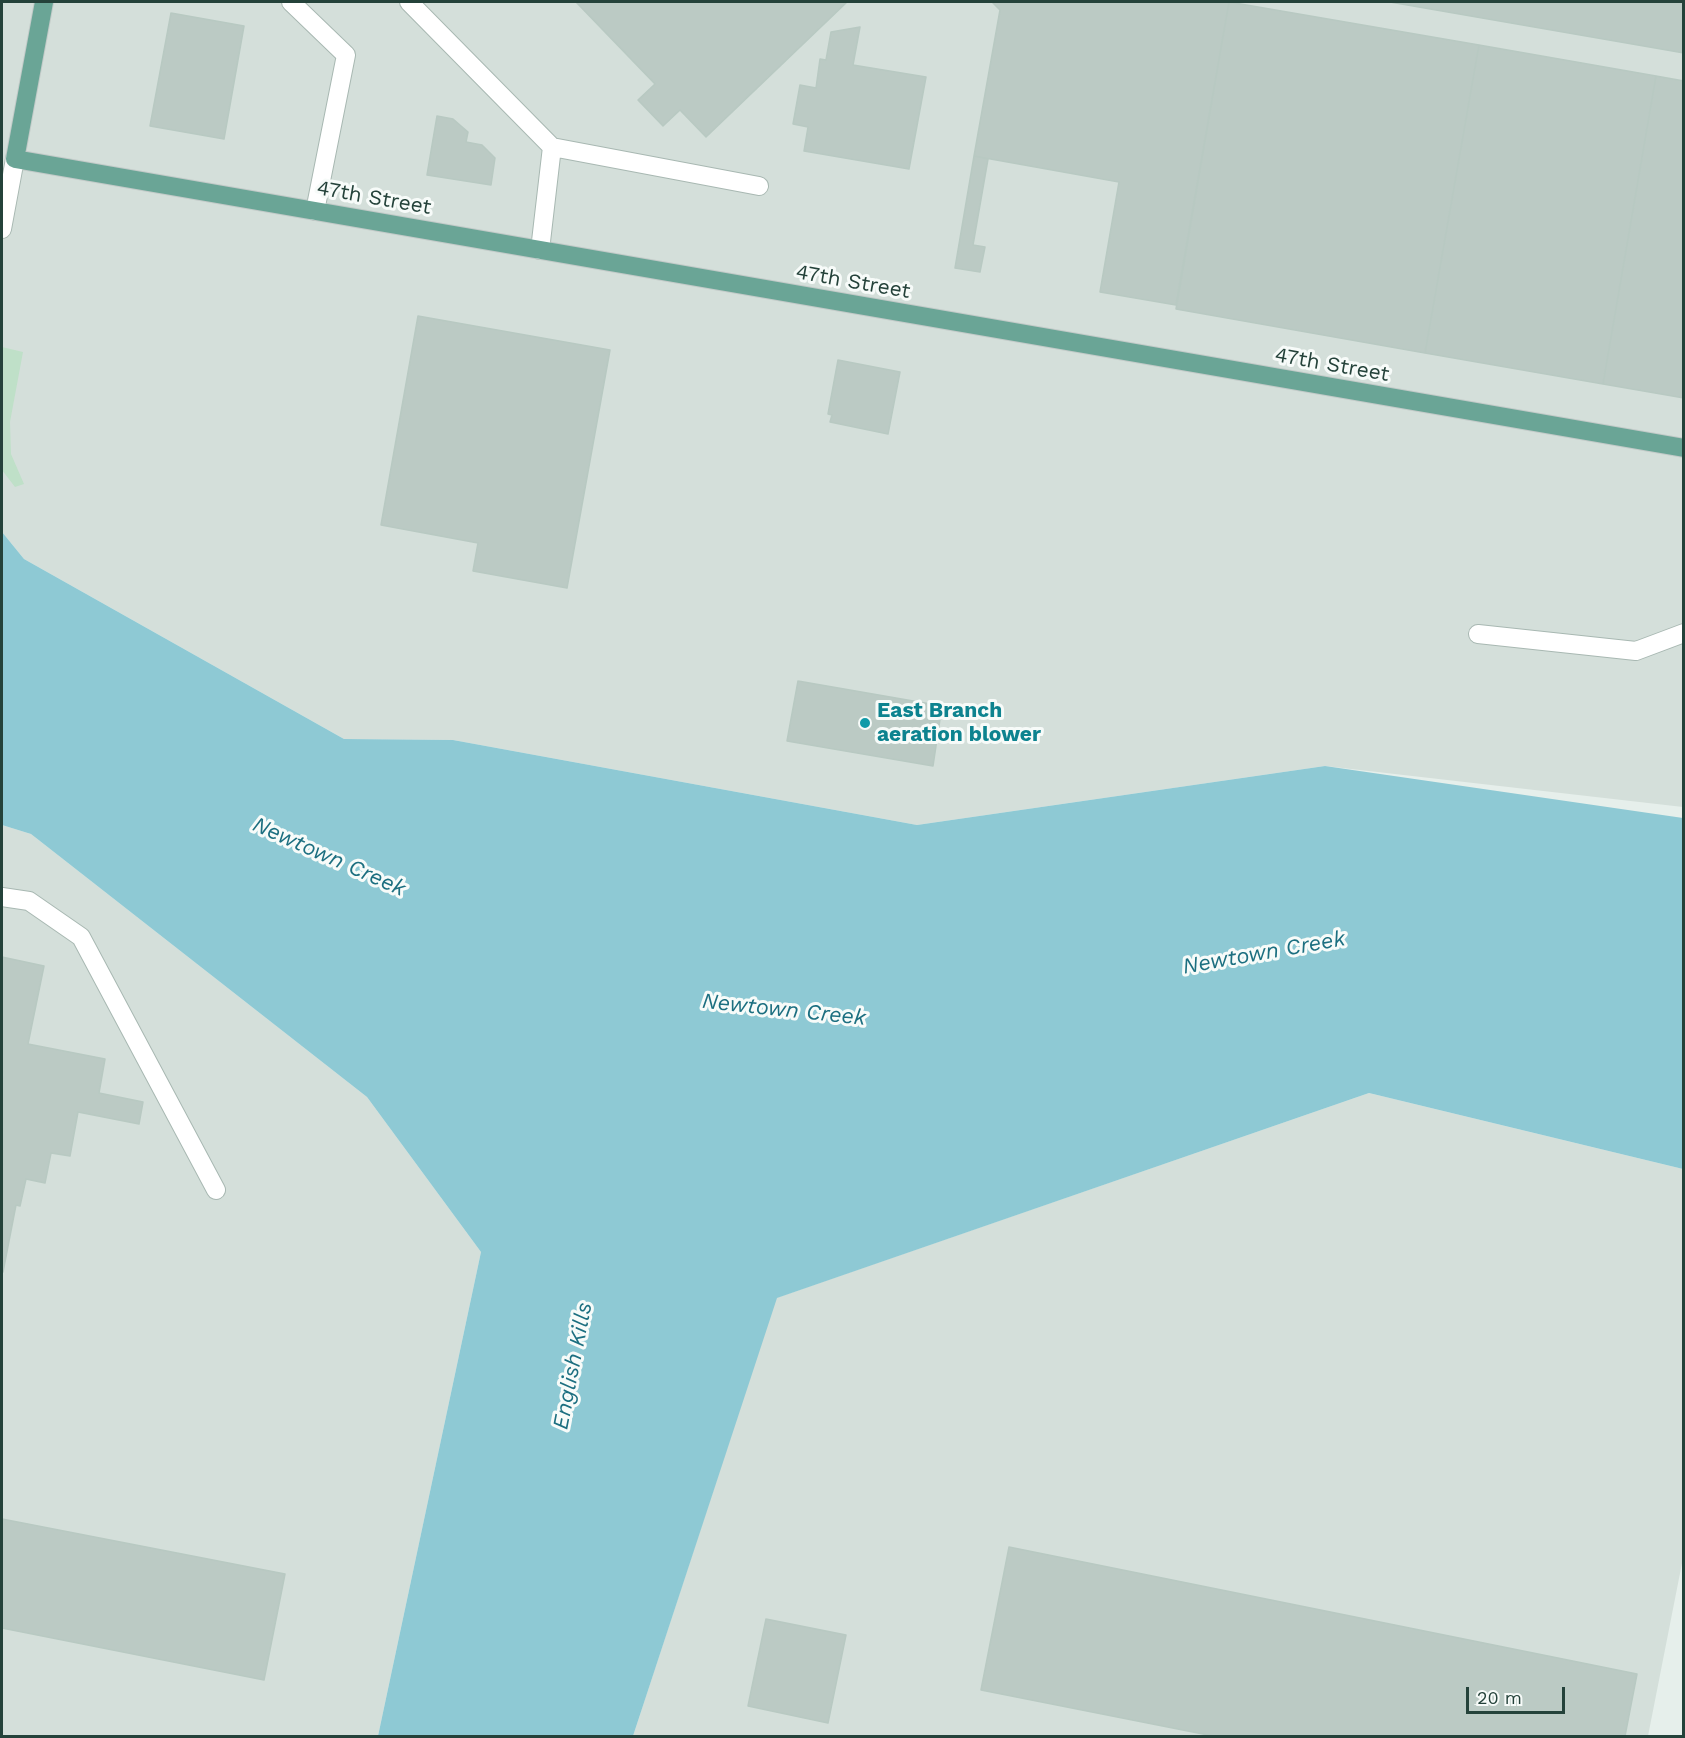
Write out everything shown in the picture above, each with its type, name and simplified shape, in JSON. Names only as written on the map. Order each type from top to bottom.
[{"type":"main road","points":[[15,159],[44,2]]},
{"type":"main road","name":"47th Street","points":[[15,159],[1683,448]]},
{"type":"street","points":[[291,2],[346,55],[315,211]]},
{"type":"street","points":[[410,2],[552,147],[759,186]]},
{"type":"street","points":[[540,250],[552,147]]},
{"type":"street","points":[[2,229],[15,159]]},
{"type":"street","points":[[1478,634],[1636,651],[1683,633]]},
{"type":"street","points":[[2,897],[29,901],[81,937],[216,1190]]},
{"type":"shaded area","points":[[2,2],[1683,2],[1683,807],[1325,766],[917,825],[453,740],[344,739],[24,559],[2,532]]},
{"type":"shaded area","points":[[2,825],[31,834],[367,1097],[481,1252],[378,1736],[2,1736]]},
{"type":"shaded area","points":[[1369,1093],[1683,1169],[1683,1558],[1648,1736],[633,1736],[776,1298]]},
{"type":"green space","points":[[2,347],[23,352],[10,422],[11,454],[24,484],[15,487],[2,470]]},
{"type":"water","points":[[2,532],[24,559],[344,739],[453,740],[917,825],[1325,766],[1683,818],[1683,1169],[1369,1093],[777,1298],[633,1736],[378,1736],[481,1252],[367,1097],[31,834],[2,825]]},
{"type":"building","points":[[576,2],[847,2],[706,137],[680,110],[663,126],[638,100],[655,84]]},
{"type":"building","points":[[992,2],[1229,2],[1176,305],[1100,292],[1119,182],[974,156],[1000,10]]},
{"type":"building","points":[[1229,2],[1479,45],[1425,353],[1176,309]]},
{"type":"building","points":[[1390,2],[1684,2],[1684,53]]},
{"type":"building","points":[[171,13],[244,26],[224,139],[150,126]]},
{"type":"building","points":[[860,27],[853,65],[926,77],[909,169],[804,151],[808,127],[793,124],[800,85],[816,88],[820,59],[826,60],[831,32]]},
{"type":"building","points":[[1479,45],[1656,76],[1603,384],[1425,353]]},
{"type":"building","points":[[1656,76],[1684,81],[1684,398],[1603,384]]},
{"type":"building","points":[[437,116],[453,119],[468,132],[466,142],[482,145],[495,158],[491,185],[427,175]]},
{"type":"building","points":[[974,156],[988,159],[973,245],[985,247],[980,272],[955,268]]},
{"type":"building","points":[[418,316],[610,350],[567,588],[473,571],[478,543],[381,525]]},
{"type":"building","points":[[838,360],[900,372],[888,434],[830,422],[832,415],[828,414]]},
{"type":"building","name":"East Branch aeration blower","points":[[798,681],[942,706],[933,766],[787,741]]},
{"type":"building","points":[[2,957],[44,966],[28,1044],[105,1059],[99,1093],[143,1102],[139,1124],[78,1112],[70,1156],[51,1153],[45,1183],[26,1179],[20,1206],[16,1205],[3,1272]]},
{"type":"building","points":[[2,1519],[285,1574],[264,1680],[2,1628]]},
{"type":"building","points":[[1009,1547],[1637,1674],[1625,1736],[1213,1736],[981,1690]]},
{"type":"building","points":[[766,1619],[846,1635],[828,1723],[748,1706]]},
{"type":"place","name":"East Branch aeration blower","points":[[865,723]]},
{"type":"water label","name":"Newtown Creek","points":[[329,857]]},
{"type":"water label","name":"Newtown Creek","points":[[1264,953]]},
{"type":"water label","name":"Newtown Creek","points":[[784,1010]]},
{"type":"water label","name":"English Kills","points":[[573,1366]]}]
